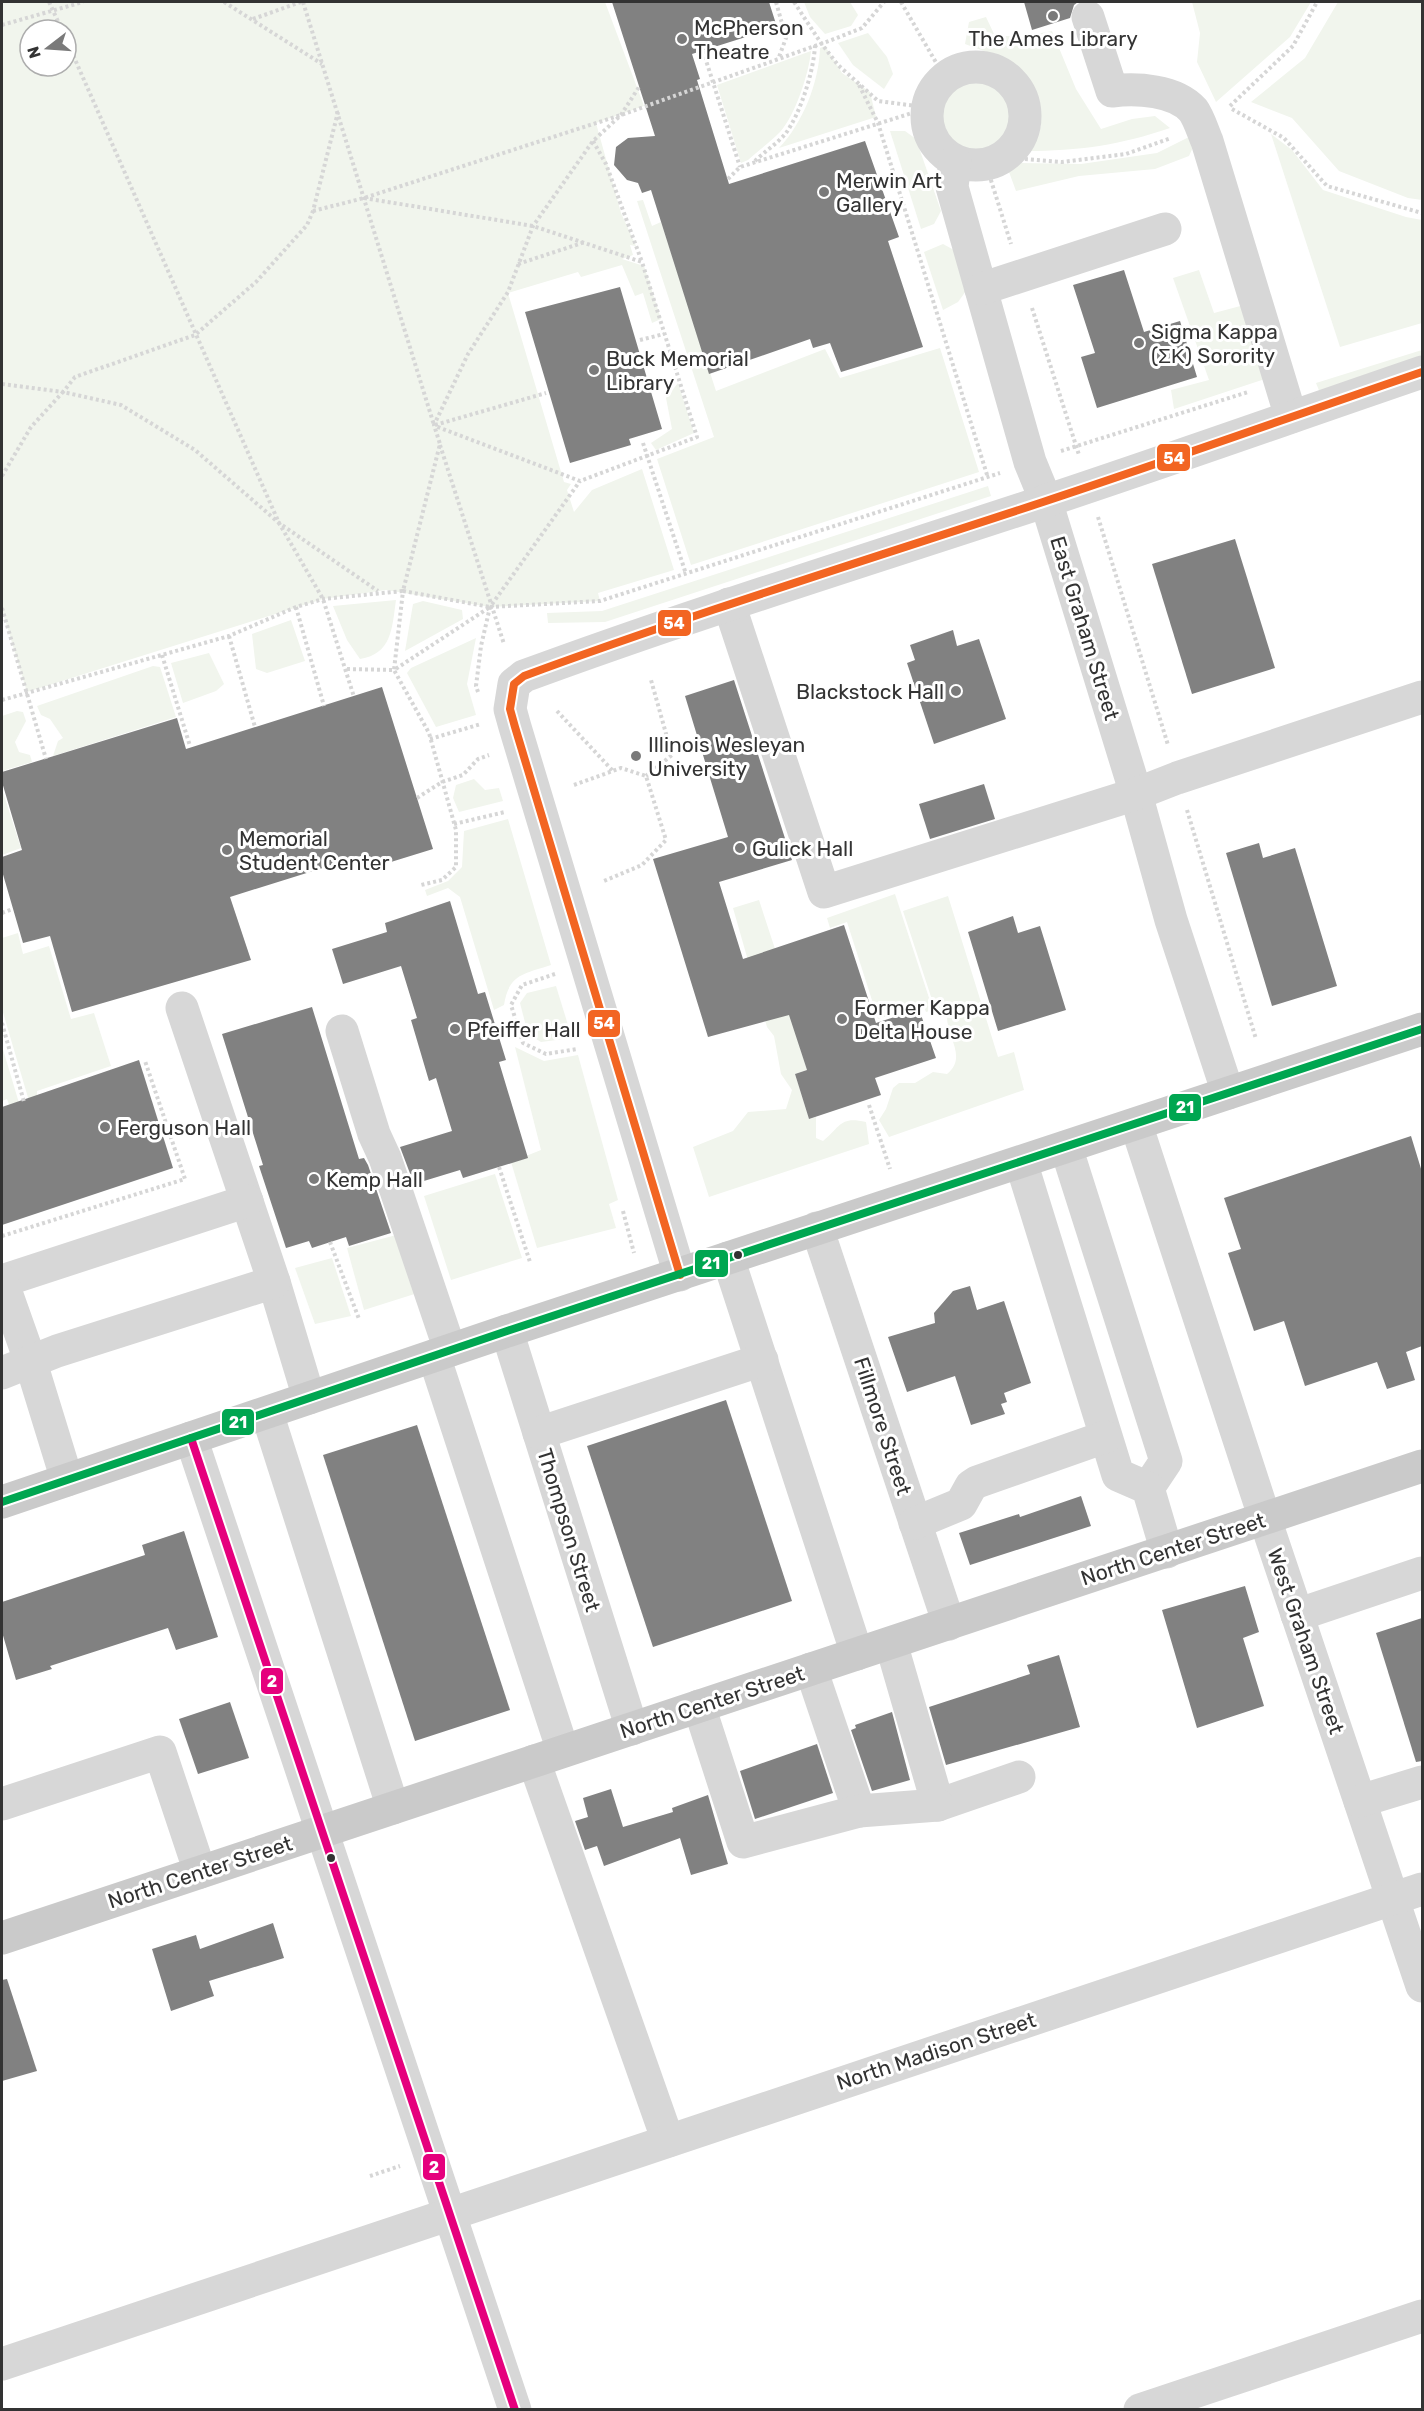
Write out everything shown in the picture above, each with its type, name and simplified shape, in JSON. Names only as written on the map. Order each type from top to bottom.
[{"type":"main road","points":[[2,1502],[507,1331],[1422,1029]]},
{"type":"main road","name":"North Center Street","points":[[2,1938],[1422,1466]]},
{"type":"street","points":[[1088,17],[1112,91],[1130,89],[1154,92],[1172,97],[1193,111],[1207,141],[1291,417]]},
{"type":"street","points":[[975,67],[991,69],[1005,77],[1016,89],[1023,103],[1025,119],[1017,141],[1006,155],[970,163],[941,151],[931,137],[927,121],[928,108],[935,89],[945,78],[959,70],[975,67]]},
{"type":"street","name":"East Graham Street","points":[[970,163],[952,187],[1030,462],[1046,501],[1136,794],[1171,920],[1228,1093]]},
{"type":"street","points":[[981,289],[1165,230]]},
{"type":"street","points":[[680,1275],[514,727],[510,709],[514,684],[534,672],[729,604],[1046,501],[1422,372]]},
{"type":"street","points":[[729,604],[824,891],[1136,794],[1177,778],[1422,697]]},
{"type":"street","points":[[182,1008],[274,1282],[309,1398]]},
{"type":"street","points":[[342,1031],[374,1134],[385,1158],[442,1353],[548,1756],[668,2141]]},
{"type":"street","name":"West Graham Street","points":[[1136,1124],[1360,1801],[1408,1894],[1422,1986]]},
{"type":"street","points":[[1066,1147],[1166,1461],[1148,1488]]},
{"type":"street","points":[[1021,1162],[1118,1475],[1148,1488]]},
{"type":"street","points":[[67,1480],[16,1368],[2,1281],[247,1201]]},
{"type":"street","name":"Fillmore Street","points":[[817,1228],[949,1624]]},
{"type":"street","points":[[728,1258],[857,1654]]},
{"type":"street","points":[[16,1368],[57,1351],[274,1282]]},
{"type":"street","name":"Thompson Street","points":[[507,1331],[632,1729]]},
{"type":"street","points":[[539,1433],[762,1360]]},
{"type":"street","points":[[267,1413],[393,1808]]},
{"type":"street","points":[[915,1522],[961,1504],[971,1486],[977,1482],[1105,1437]]},
{"type":"street","points":[[191,1438],[320,1833],[514,2409]]},
{"type":"street","points":[[1148,1488],[1167,1552]]},
{"type":"street","points":[[1297,1615],[1422,1573]]},
{"type":"street","points":[[891,1643],[938,1805]]},
{"type":"street","points":[[811,1669],[859,1810]]},
{"type":"street","points":[[699,1706],[743,1842],[859,1810],[938,1805],[1019,1777]]},
{"type":"street","points":[[2,1804],[160,1752],[200,1872]]},
{"type":"street","points":[[1360,1801],[1422,1782]]},
{"type":"street","name":"North Madison Street","points":[[2,2364],[1408,1894]]},
{"type":"street","points":[[1140,2409],[1422,2316]]},
{"type":"path","points":[[49,2],[56,18]]},
{"type":"path","points":[[2,25],[82,2]]},
{"type":"path","points":[[224,2],[322,64]]},
{"type":"path","points":[[252,19],[302,2],[490,607],[504,644]]},
{"type":"path","points":[[776,2],[786,38],[779,58]]},
{"type":"path","points":[[794,2],[821,43],[859,85],[878,101],[928,108]]},
{"type":"path","points":[[313,211],[364,198],[621,115],[862,28],[884,2]]},
{"type":"path","points":[[902,2],[945,78]]},
{"type":"path","points":[[752,163],[786,133],[811,71],[815,45]]},
{"type":"path","points":[[703,51],[740,167]]},
{"type":"path","points":[[78,67],[279,523],[323,599],[354,697]]},
{"type":"path","points":[[859,85],[878,123],[1000,515]]},
{"type":"path","points":[[434,425],[468,354],[508,292],[533,226],[593,141],[621,115],[639,87]]},
{"type":"path","points":[[1228,107],[1284,138],[1327,186],[1422,213]]},
{"type":"path","points":[[728,179],[740,167],[928,108]]},
{"type":"path","points":[[2,476],[31,427],[75,377],[195,335],[256,282],[306,225],[313,211],[338,112]]},
{"type":"path","points":[[347,669],[394,669],[490,607],[580,481],[698,437],[642,262],[606,164],[593,141]]},
{"type":"path","points":[[970,163],[1022,276],[1089,485],[1256,1039]]},
{"type":"path","points":[[364,198],[533,226],[642,262]]},
{"type":"path","points":[[518,264],[586,242]]},
{"type":"path","points":[[640,340],[664,334]]},
{"type":"path","points":[[2,700],[229,636],[296,607],[323,599],[403,591],[490,607],[600,602],[1281,381]]},
{"type":"path","points":[[2,384],[63,392],[121,405],[195,450],[279,523],[380,592]]},
{"type":"path","points":[[434,425],[546,393]]},
{"type":"path","points":[[434,425],[580,481]]},
{"type":"path","points":[[643,443],[686,574]]},
{"type":"path","points":[[421,885],[442,880],[456,867],[454,825],[430,739],[394,669],[403,591],[440,444]]},
{"type":"path","points":[[296,607],[324,706]]},
{"type":"path","points":[[2,608],[46,759]]},
{"type":"path","points":[[229,636],[255,727]]},
{"type":"path","points":[[162,655],[190,746]]},
{"type":"path","points":[[646,776],[672,755],[651,680]]},
{"type":"path","points":[[557,711],[613,771]]},
{"type":"path","points":[[430,739],[486,722]]},
{"type":"path","points":[[417,798],[442,782],[463,775],[478,759],[495,753]]},
{"type":"path","points":[[574,785],[621,768],[646,776]]},
{"type":"path","points":[[604,881],[642,865],[666,840],[646,776]]},
{"type":"path","points":[[454,825],[512,810]]},
{"type":"path","points":[[2,913],[13,909]]},
{"type":"path","points":[[559,973],[522,985],[511,1005],[524,1043],[546,1054],[581,1048]]},
{"type":"path","points":[[2,1023],[24,1102]]},
{"type":"path","points":[[499,1037],[517,1024]]},
{"type":"path","points":[[2,1236],[185,1179],[145,1061]]},
{"type":"path","points":[[869,1105],[900,1201]]},
{"type":"path","points":[[499,1167],[530,1262]]},
{"type":"path","points":[[330,1242],[359,1318]]},
{"type":"path","points":[[370,2176],[404,2164]]},
{"type":"shaded area","points":[[2,2],[605,2],[644,106],[596,123],[621,213],[636,246],[630,245],[633,255],[622,259],[644,266],[661,319],[652,323],[643,293],[635,296],[622,265],[581,277],[578,272],[508,293],[564,482],[571,484],[567,490],[574,512],[592,490],[642,469],[674,570],[598,593],[600,601],[490,607],[386,590],[323,599],[27,692],[2,610]]},
{"type":"shaded area","points":[[804,2],[850,2],[858,15],[851,26],[825,34],[810,17]]},
{"type":"shaded area","points":[[1192,2],[1311,2],[1290,37],[1216,102],[1197,62],[1200,33]]},
{"type":"shaded area","points":[[1338,2],[1422,2],[1422,200],[1408,198],[1339,171],[1292,118],[1251,102],[1305,58]]},
{"type":"shaded area","points":[[986,17],[995,36],[1025,36],[1052,31],[1076,89],[1101,129],[1132,119],[1155,116],[1170,128],[1134,139],[1099,146],[1027,151],[1041,126],[1035,89],[1011,61],[965,44],[969,22]]},
{"type":"shaded area","points":[[868,33],[887,57],[893,74],[884,89],[853,65],[838,43]]},
{"type":"shaded area","points":[[825,46],[842,73],[870,92],[876,117],[779,148],[795,127],[808,101],[817,74],[820,48]]},
{"type":"shaded area","points":[[811,51],[800,94],[786,125],[748,160],[741,163],[717,85]]},
{"type":"shaded area","points":[[975,80],[988,83],[1000,90],[1007,102],[1010,115],[1007,128],[1000,140],[988,147],[975,150],[962,147],[950,140],[943,128],[940,115],[943,102],[950,90],[962,83]]},
{"type":"shaded area","points":[[890,131],[905,131],[916,139],[941,211],[934,224],[921,229]]},
{"type":"shaded area","points":[[1271,134],[1292,150],[1323,190],[1422,220],[1422,323],[1340,347]]},
{"type":"shaded area","points":[[1189,137],[1194,145],[1189,156],[1155,169],[1079,176],[1016,191],[1009,172],[1021,163],[1081,164],[1157,153]]},
{"type":"shaded area","points":[[643,200],[652,226],[661,222],[716,391],[825,349],[840,378],[940,348],[979,472],[691,565],[657,459],[714,437],[637,201]]},
{"type":"shaded area","points":[[943,244],[954,250],[966,291],[958,302],[943,310],[924,252]]},
{"type":"shaded area","points":[[1199,270],[1214,313],[1248,304],[1268,378],[1174,409],[1171,390],[1209,380],[1173,278]]},
{"type":"shaded area","points":[[1422,350],[1422,360],[1320,393],[1316,383]]},
{"type":"shaded area","points":[[678,383],[694,433],[656,450],[651,443],[672,429],[666,398]]},
{"type":"shaded area","points":[[988,486],[991,496],[605,622],[548,623],[547,613],[602,611]]},
{"type":"shaded area","points":[[396,600],[391,630],[384,646],[379,652],[360,659],[347,640],[333,606]]},
{"type":"shaded area","points":[[423,601],[462,610],[463,619],[405,651],[413,604]]},
{"type":"shaded area","points":[[291,620],[305,661],[267,673],[256,669],[252,634]]},
{"type":"shaded area","points":[[476,638],[467,684],[476,715],[436,727],[407,673],[411,668]]},
{"type":"shaded area","points":[[209,653],[224,684],[216,691],[183,703],[171,663]]},
{"type":"shaded area","points":[[153,666],[160,667],[176,717],[53,756],[58,741],[63,738],[50,719],[41,715],[37,706]]},
{"type":"shaded area","points":[[17,711],[23,712],[26,721],[15,742],[19,752],[30,755],[32,762],[2,771],[2,716]]},
{"type":"shaded area","points":[[474,779],[485,790],[499,788],[503,801],[459,812],[453,798],[456,785]]},
{"type":"shaded area","points":[[2,789],[21,848],[2,855]]},
{"type":"shaded area","points":[[508,819],[551,965],[520,976],[506,994],[504,1005],[494,1010],[460,897],[448,888],[427,896],[425,890],[448,881],[462,867],[464,831]]},
{"type":"shaded area","points":[[895,894],[933,1010],[926,1012],[923,1004],[878,1019],[847,922],[830,928],[827,918]]},
{"type":"shaded area","points":[[948,896],[998,1057],[1014,1052],[1024,1090],[889,1137],[879,1120],[886,1109],[893,1088],[899,1083],[915,1083],[933,1072],[947,1074],[956,1061],[947,1015],[935,1009],[903,911]]},
{"type":"shaded area","points":[[759,900],[776,952],[817,1043],[800,1048],[807,1070],[795,1074],[809,1119],[816,1117],[816,1138],[823,1141],[846,1121],[857,1120],[866,1122],[869,1144],[709,1197],[693,1147],[733,1131],[748,1112],[786,1109],[792,1090],[781,1074],[774,1036],[767,1027],[733,908]]},
{"type":"shaded area","points":[[18,933],[23,954],[49,946],[71,1019],[94,1013],[111,1066],[37,1091],[37,1098],[29,1101],[2,1009],[2,938]]},
{"type":"shaded area","points":[[556,986],[572,1038],[541,1042],[528,1034],[520,1003],[527,993]]},
{"type":"shaded area","points":[[2,1046],[19,1103],[10,1107],[7,1099],[2,1101]]},
{"type":"shaded area","points":[[515,1047],[544,1061],[578,1055],[618,1200],[609,1204],[616,1228],[537,1248],[511,1162],[541,1150]]},
{"type":"shaded area","points":[[495,1174],[522,1258],[451,1280],[424,1196]]},
{"type":"shaded area","points":[[404,1233],[424,1291],[364,1310],[347,1248]]},
{"type":"shaded area","points":[[332,1258],[351,1316],[315,1324],[295,1268]]},
{"type":"building","points":[[612,2],[769,2],[777,27],[692,54],[700,79],[697,80],[729,184],[865,141],[899,237],[888,241],[923,347],[841,372],[830,343],[813,348],[810,339],[709,374],[651,190],[642,193],[638,183],[627,180],[614,165],[616,147],[628,138],[655,136]]},
{"type":"building","name":"The Ames Library","points":[[1024,2],[1078,2],[1074,5],[1070,18],[1032,30]]},
{"type":"building","name":"Sigma Kappa (ΣΚ) Sorority","points":[[1124,270],[1144,332],[1180,321],[1197,377],[1097,408],[1081,357],[1095,353],[1073,285]]},
{"type":"building","name":"Buck Memorial Library","points":[[620,287],[662,429],[629,439],[631,445],[570,463],[525,312]]},
{"type":"building","points":[[1235,539],[1275,668],[1192,694],[1152,564]]},
{"type":"building","name":"Blackstock Hall","points":[[953,630],[957,646],[979,639],[1006,719],[934,744],[907,663],[915,660],[910,645]]},
{"type":"building","points":[[734,680],[792,860],[719,882],[743,959],[844,925],[876,1023],[919,1009],[936,1058],[875,1078],[881,1095],[809,1119],[795,1074],[807,1070],[789,1015],[708,1037],[653,859],[728,837],[685,696]]},
{"type":"building","name":"Memorial Student Center","points":[[382,687],[433,849],[365,870],[361,856],[230,897],[251,960],[72,1012],[50,936],[23,943],[2,871],[2,857],[22,850],[2,782],[2,772],[177,718],[186,749]]},
{"type":"building","points":[[984,784],[995,819],[930,839],[919,804]]},
{"type":"building","points":[[1259,843],[1263,858],[1295,848],[1337,986],[1272,1006],[1226,853]]},
{"type":"building","name":"Pfeiffer Hall","points":[[450,901],[478,994],[485,992],[506,1060],[499,1062],[528,1158],[463,1178],[460,1170],[414,1184],[400,1147],[452,1131],[436,1078],[429,1081],[411,1020],[417,1018],[401,966],[343,984],[332,949],[387,932],[385,923]]},
{"type":"building","points":[[1013,916],[1018,933],[1040,926],[1066,1010],[998,1031],[968,932]]},
{"type":"building","points":[[312,1007],[359,1159],[364,1158],[368,1165],[391,1233],[349,1246],[346,1237],[312,1248],[309,1241],[286,1248],[259,1166],[263,1165],[222,1034]]},
{"type":"building","name":"Ferguson Hall","points":[[139,1060],[173,1168],[2,1225],[2,1107]]},
{"type":"building","points":[[1411,1136],[1422,1172],[1422,1346],[1406,1352],[1415,1380],[1387,1389],[1377,1362],[1305,1386],[1284,1321],[1254,1331],[1228,1253],[1241,1249],[1224,1198]]},
{"type":"building","points":[[970,1286],[977,1310],[1004,1301],[1031,1383],[1004,1393],[1007,1402],[1001,1404],[1005,1414],[971,1425],[955,1376],[907,1392],[888,1337],[935,1323],[934,1313],[953,1291]]},
{"type":"building","points":[[726,1400],[792,1601],[653,1647],[587,1446]]},
{"type":"building","points":[[417,1425],[510,1710],[415,1741],[323,1455]]},
{"type":"building","points":[[1081,1496],[1091,1526],[970,1565],[959,1533],[1019,1514],[1020,1517]]},
{"type":"building","points":[[184,1531],[218,1637],[176,1650],[168,1628],[50,1666],[52,1669],[16,1680],[2,1632],[2,1602],[145,1555],[142,1545]]},
{"type":"building","points":[[1245,1586],[1259,1632],[1243,1638],[1264,1706],[1197,1728],[1162,1610]]},
{"type":"building","points":[[1422,1618],[1422,1761],[1416,1762],[1376,1633]]},
{"type":"building","points":[[1059,1655],[1080,1727],[946,1765],[929,1707],[1030,1674],[1027,1665]]},
{"type":"building","points":[[230,1702],[249,1758],[198,1774],[179,1719]]},
{"type":"building","points":[[892,1712],[910,1780],[872,1791],[851,1730],[856,1728],[855,1725]]},
{"type":"building","points":[[817,1744],[833,1793],[755,1819],[740,1771]]},
{"type":"building","points":[[611,1789],[623,1827],[673,1812],[672,1808],[708,1795],[728,1864],[691,1875],[680,1838],[604,1866],[597,1846],[585,1850],[575,1821],[588,1817],[583,1798]]},
{"type":"building","points":[[273,1923],[284,1958],[209,1981],[214,1996],[171,2011],[152,1949],[196,1935],[200,1949]]},
{"type":"building","points":[[7,1979],[37,2071],[2,2081],[2,1980]]},
{"type":"transit line","name":"54","points":[[680,1275],[515,727],[510,709],[514,684],[524,676],[653,630],[1091,486],[1422,372]]},
{"type":"transit line","name":"21","points":[[2,1502],[507,1331],[1422,1029]]},
{"type":"transit line","name":"2","points":[[191,1438],[515,2410]]},
{"type":"place","name":"The Ames Library","points":[[1053,16]]},
{"type":"place","name":"McPherson Theatre","points":[[682,39]]},
{"type":"place","name":"Merwin Art Gallery","points":[[824,192]]},
{"type":"place","name":"Sigma Kappa (ΣΚ) Sorority","points":[[1139,343]]},
{"type":"place","name":"Buck Memorial Library","points":[[594,370]]},
{"type":"place","name":"Blackstock Hall","points":[[956,691]]},
{"type":"place","name":"Illinois Wesleyan University","points":[[636,756]]},
{"type":"place","name":"Gulick Hall","points":[[740,848]]},
{"type":"place","name":"Memorial Student Center","points":[[227,850]]},
{"type":"place","name":"Former Kappa Delta House","points":[[842,1019]]},
{"type":"place","name":"Pfeiffer Hall","points":[[455,1029]]},
{"type":"place","name":"Ferguson Hall","points":[[105,1127]]},
{"type":"place","name":"Kemp Hall","points":[[314,1179]]}]
